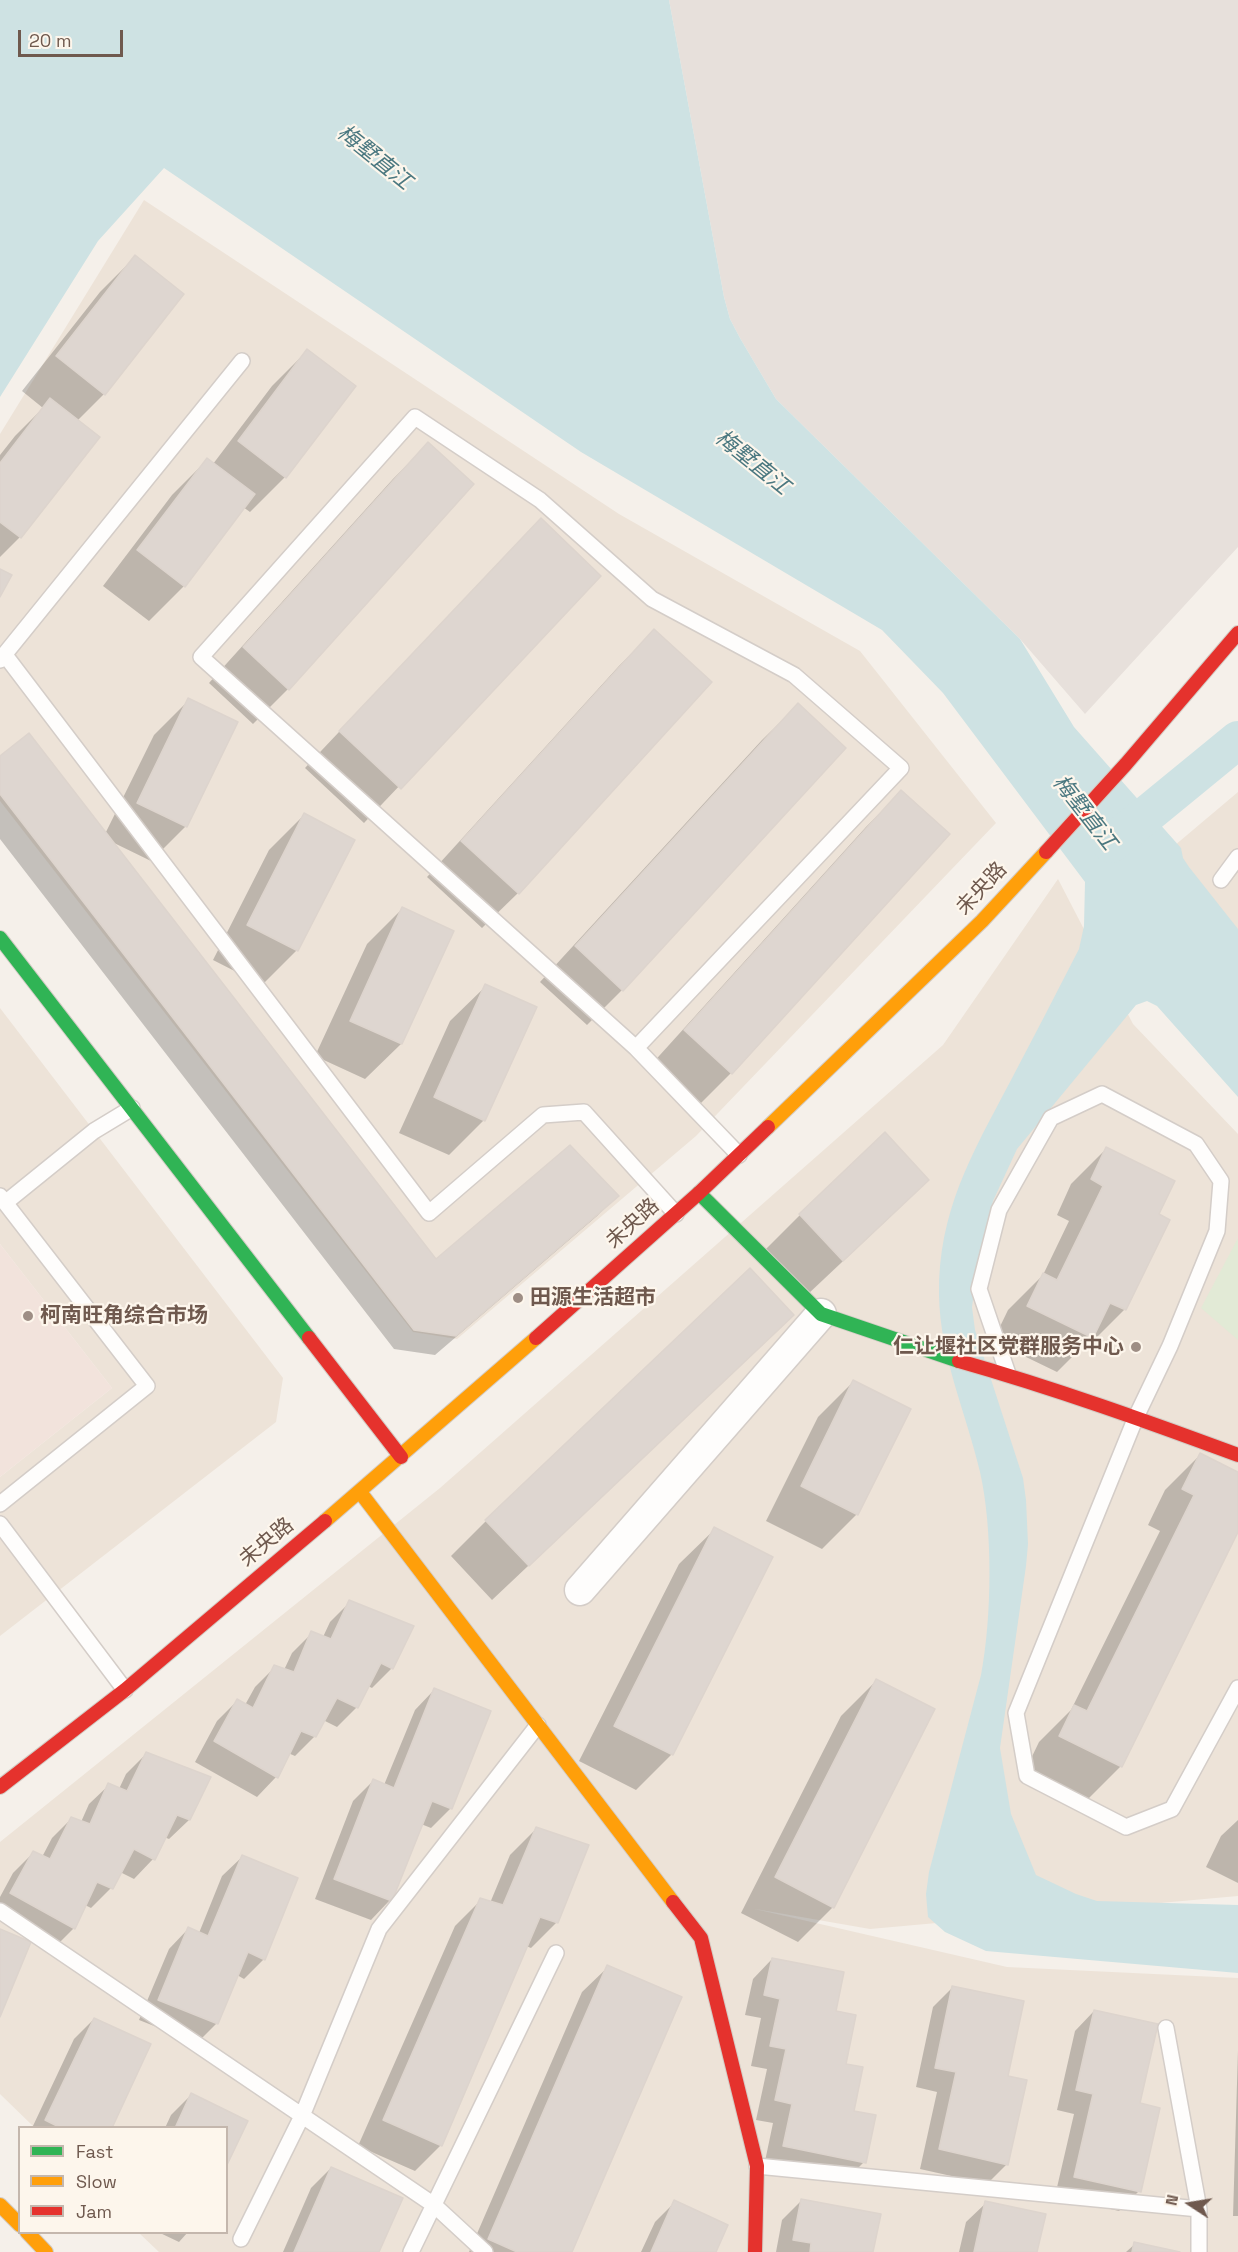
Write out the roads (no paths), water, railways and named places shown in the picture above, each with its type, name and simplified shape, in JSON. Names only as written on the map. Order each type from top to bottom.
[{"type":"street","name":"未央路","points":[[0,1787],[125,1690],[360,1492],[699,1193],[982,921],[1126,764],[1238,633]]},
{"type":"street","points":[[0,938],[401,1457]]},
{"type":"street","points":[[699,1193],[821,1314],[936,1355],[1000,1373],[1136,1418],[1238,1455]]},
{"type":"street","points":[[580,1590],[821,1314]]},
{"type":"street","points":[[360,1492],[701,1938],[758,2166],[755,2252]]},
{"type":"street","points":[[0,2205],[18,2223]]},
{"type":"street","points":[[29,2234],[46,2252]]},
{"type":"lane","points":[[242,361],[2,657],[429,1213],[543,1115],[584,1112],[676,1214]]},
{"type":"lane","points":[[636,1048],[901,768],[794,675],[652,599],[540,500],[415,417],[201,657],[636,1048],[739,1155]]},
{"type":"lane","points":[[1221,880],[1238,857]]},
{"type":"lane","points":[[1000,1373],[979,1289],[999,1210],[1051,1118],[1102,1094],[1196,1144],[1221,1181],[1217,1231],[1170,1346],[1136,1418],[1016,1713],[1027,1776],[1126,1827],[1172,1809],[1238,1689]]},
{"type":"lane","points":[[0,1504],[147,1386],[3,1199],[94,1131],[132,1108]]},
{"type":"lane","points":[[0,1524],[125,1690]]},
{"type":"lane","points":[[241,2239],[302,2116],[379,1929],[538,1725]]},
{"type":"lane","points":[[0,1911],[434,2205],[486,2252]]},
{"type":"lane","points":[[411,2252],[556,1953]]},
{"type":"lane","points":[[1167,2028],[1199,2210],[1199,2252]]},
{"type":"lane","points":[[758,2166],[1199,2210]]},
{"type":"water","name":"梅墅直江","points":[[0,0],[669,0],[724,297],[730,319],[776,399],[1020,639],[1074,727],[1181,848],[1183,858],[1189,867],[1238,929],[1238,1097],[1157,1006],[1147,1001],[1136,1005],[1017,1149],[993,1201],[978,1262],[972,1307],[975,1330],[1023,1478],[1026,1500],[1028,1544],[1026,1566],[1000,1748],[1011,1814],[1036,1875],[1076,1894],[1097,1901],[1238,1905],[1238,1973],[986,1951],[945,1932],[928,1917],[926,1894],[929,1872],[981,1675],[985,1652],[990,1573],[987,1519],[980,1472],[949,1362],[940,1318],[940,1265],[944,1236],[960,1184],[971,1159],[1079,949],[1084,926],[1085,882],[943,693],[882,630],[581,452],[164,168],[98,241],[0,397]]},
{"type":"waterway","name":"梅墅直江","points":[[1111,844],[1238,740]]},
{"type":"place","name":"田源生活超市","points":[[518,1298]]},
{"type":"place","name":"柯南旺角综合市场","points":[[28,1316]]},
{"type":"place","name":"仁让堰社区党群服务中心","points":[[1136,1347]]}]
